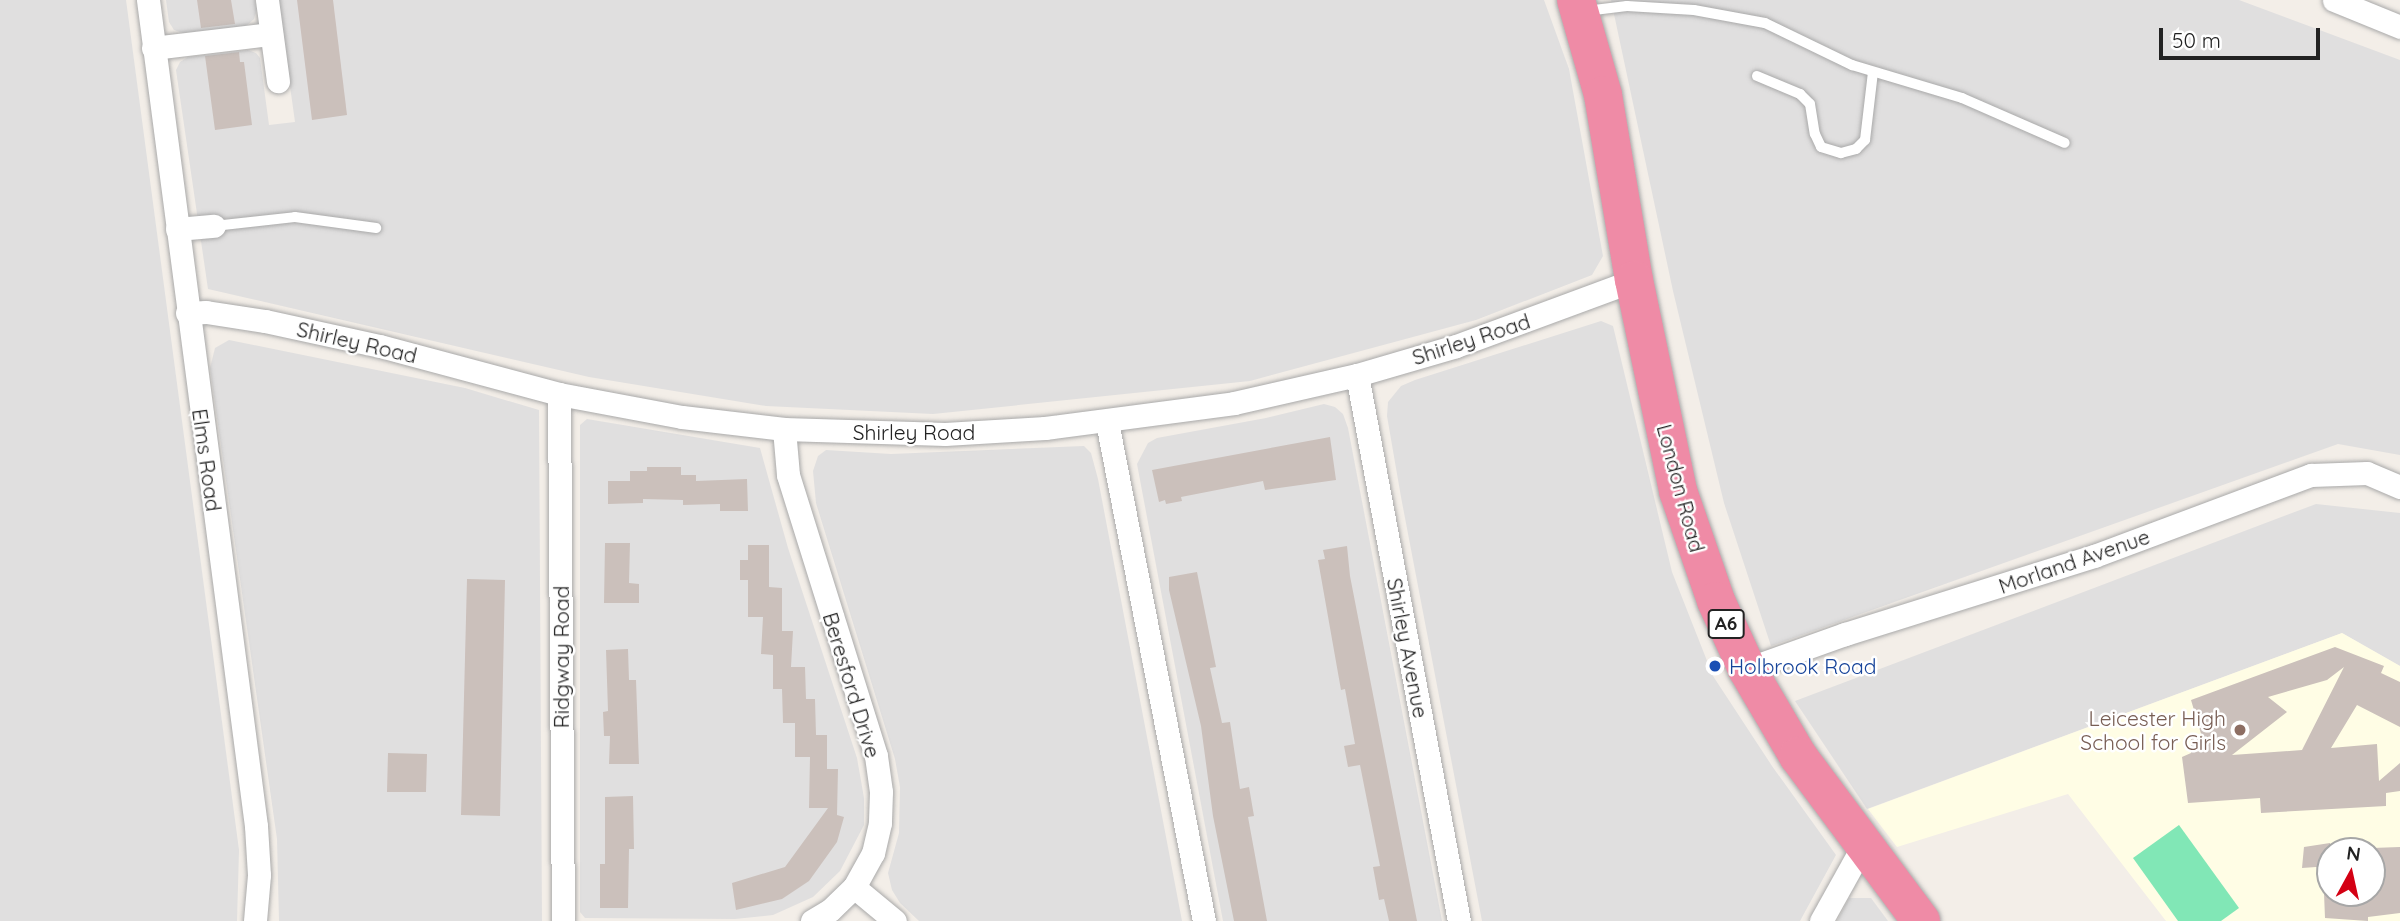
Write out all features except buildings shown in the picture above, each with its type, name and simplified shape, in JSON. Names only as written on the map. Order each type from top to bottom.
[{"type":"highway","name":"London Road","points":[[1578,6],[1602,95],[1634,280],[1681,503],[1716,601],[1747,670],[1798,756],[1865,842],[1921,921]]},
{"type":"street","name":"Elms Road","points":[[148,0],[256,826],[259,875],[255,921]]},
{"type":"street","points":[[267,0],[278,81]]},
{"type":"street","points":[[2334,0],[2400,27]]},
{"type":"street","points":[[153,48],[271,33]]},
{"type":"street","points":[[177,229],[214,226]]},
{"type":"street","name":"Shirley Road","points":[[187,313],[206,312],[278,324],[380,346],[559,394],[682,417],[784,429],[945,434],[1107,422],[1234,403],[1357,375],[1468,342],[1634,280]]},
{"type":"street","name":"Shirley Avenue","points":[[1357,375],[1459,921]]},
{"type":"street","name":"Ridgway Road","points":[[559,394],[563,921]]},
{"type":"street","points":[[1107,422],[1204,921]]},
{"type":"street","name":"Beresford Drive","points":[[784,429],[788,475],[876,756],[881,792],[880,823],[873,853],[854,887],[830,910],[812,921]]},
{"type":"street","name":"Morland Avenue","points":[[1747,670],[1845,634],[2094,556],[2311,475],[2367,473],[2400,487]]},
{"type":"street","points":[[1821,921],[1865,842]]},
{"type":"street","points":[[854,887],[895,921]]},
{"type":"lane","points":[[1578,6],[1694,10],[1766,23],[1837,59],[1962,98],[2065,143]]},
{"type":"lane","points":[[1757,76],[1800,94],[1810,104],[1815,134],[1821,147],[1841,153],[1856,149],[1866,140],[1873,72]]},
{"type":"lane","points":[[214,226],[295,217],[376,229]]},
{"type":"shaded area","points":[[0,0],[126,0],[239,850],[237,921],[0,921]]},
{"type":"shaded area","points":[[166,0],[255,0],[257,9],[254,19],[246,26],[183,33],[174,30],[169,22]]},
{"type":"shaded area","points":[[278,0],[1544,0],[1569,69],[1603,256],[1592,275],[1476,320],[1250,381],[933,414],[766,406],[589,377],[208,289],[176,70],[180,62],[188,57],[248,50],[256,53],[260,58],[269,125],[295,122]]},
{"type":"shaded area","points":[[1611,0],[2239,0],[2400,60],[2400,455],[2338,444],[1771,646],[1724,503],[1673,291]]},
{"type":"shaded area","points":[[1601,321],[1613,326],[1672,572],[1713,676],[1772,766],[1836,855],[1800,921],[1482,921],[1401,497],[1387,416],[1388,402],[1401,386],[1415,380]]},
{"type":"shaded area","points":[[229,340],[465,388],[539,410],[542,921],[279,921],[277,839],[210,368],[215,348]]},
{"type":"shaded area","points":[[1324,404],[1335,407],[1343,414],[1348,428],[1442,921],[1223,921],[1137,464],[1148,443],[1157,438],[1266,418]]},
{"type":"shaded area","points":[[587,419],[760,448],[788,548],[857,758],[864,798],[864,825],[840,871],[813,897],[773,915],[735,919],[585,918],[580,912],[580,425]]},
{"type":"shaded area","points":[[1084,446],[1091,453],[1098,479],[1182,921],[919,921],[900,903],[892,890],[888,873],[899,833],[900,787],[895,759],[816,503],[813,471],[818,456],[826,450],[891,454]]},
{"type":"shaded area","points":[[2316,504],[2400,513],[2400,666],[2342,633],[1867,809],[1795,701]]},
{"type":"shaded area","name":"Leicester High School for Girls","points":[[2342,633],[2400,666],[2400,921],[2166,921],[2068,794],[1897,847],[1868,809]]},
{"type":"shaded area","points":[[1849,898],[1871,898],[1888,921],[1837,921]]},
{"type":"green space","points":[[2179,825],[2239,908],[2221,921],[2178,921],[2133,858]]},
{"type":"place","name":"Holbrook Road","points":[[1715,666]]},
{"type":"place","name":"Leicester High School for Girls","points":[[2240,730]]}]
